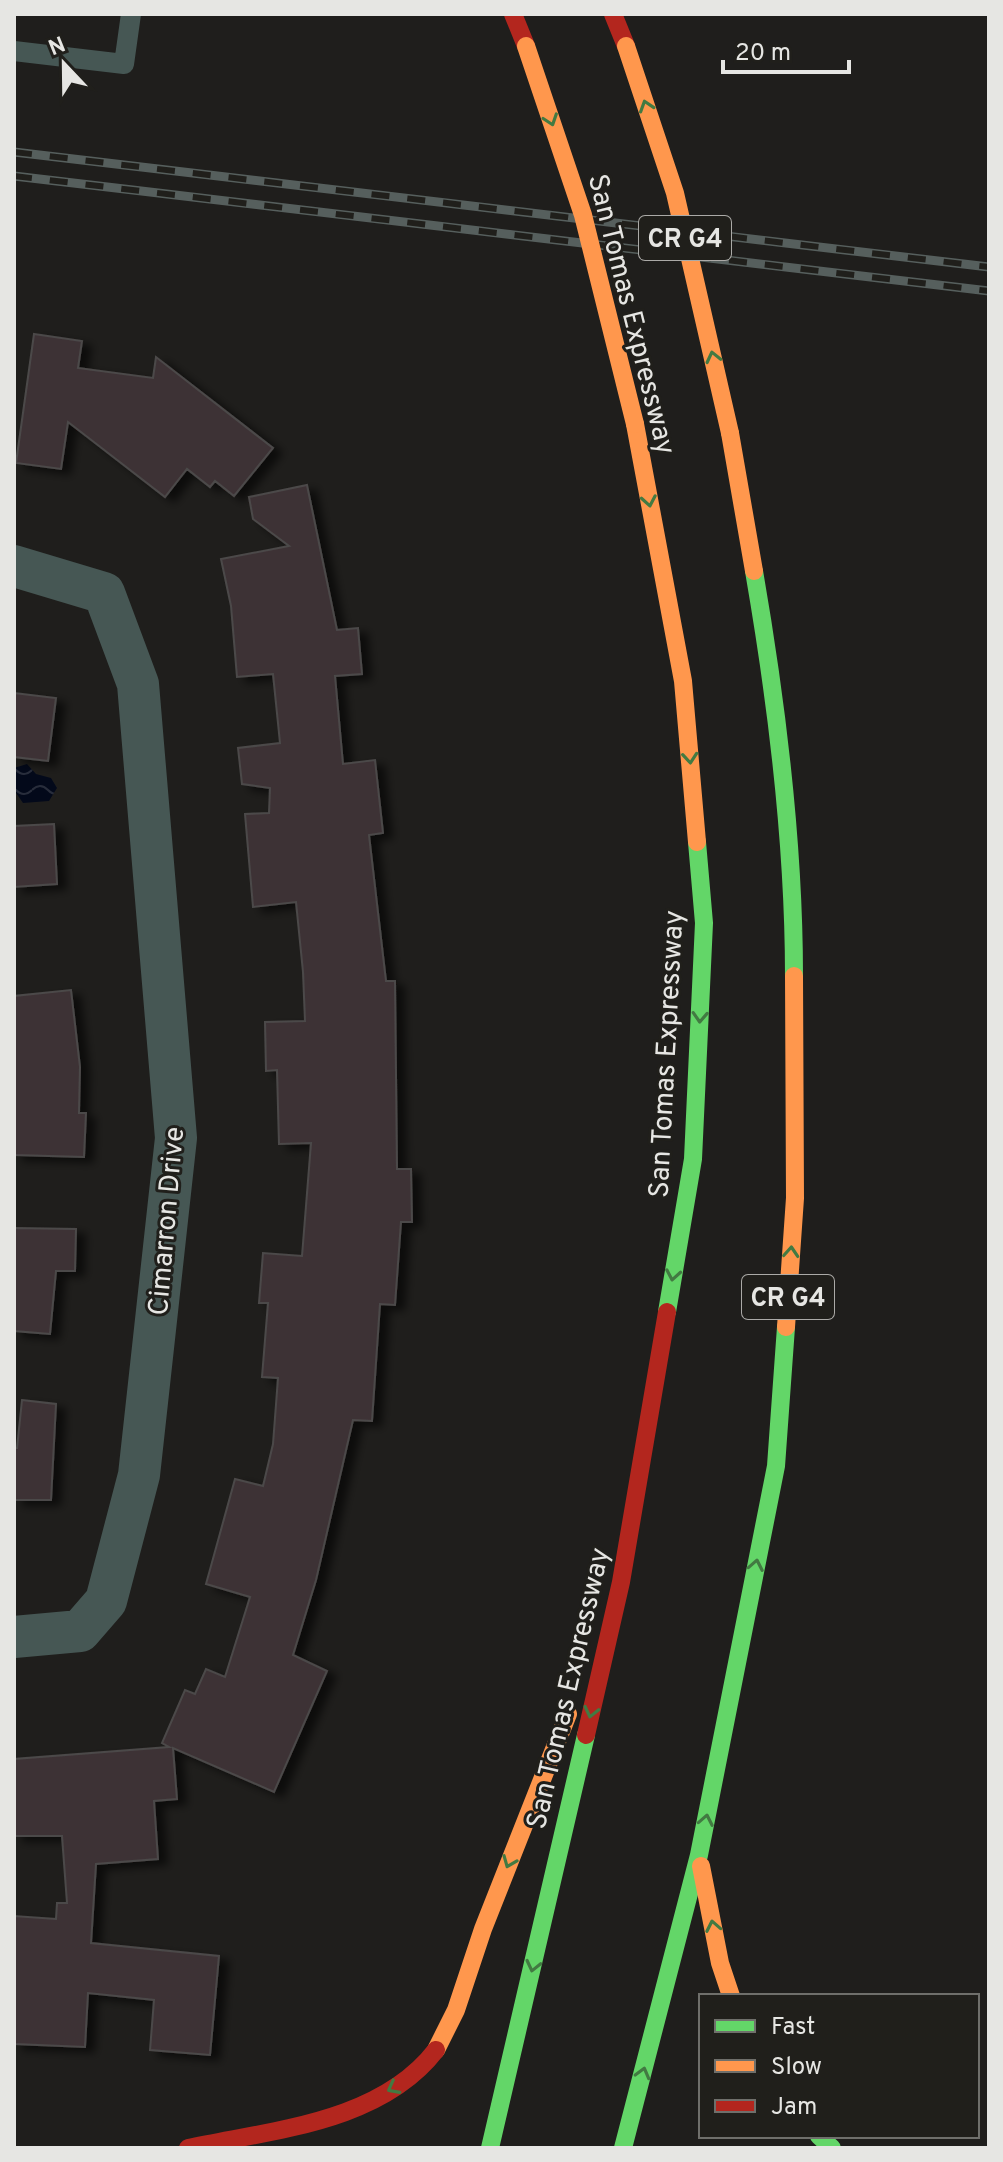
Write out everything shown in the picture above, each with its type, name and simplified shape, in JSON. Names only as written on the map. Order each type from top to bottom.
[{"type":"highway","name":"San Tomas Expressway","points":[[490,2148],[621,1582],[693,1159],[704,923],[683,681],[635,424],[583,215],[513,14]]},
{"type":"highway","name":"CR G4","points":[[613,14],[675,193],[730,433],[772,673],[794,914],[795,1198],[776,1466],[699,1855],[623,2148]]},
{"type":"highway","points":[[188,2148],[341,2111],[408,2080],[431,2057],[452,2022],[481,1934],[621,1582]]},
{"type":"highway","points":[[699,1855],[720,1963],[730,1994]]},
{"type":"street","name":"Cimarron Drive","points":[[14,566],[104,593],[138,684],[176,1138],[139,1475],[106,1601],[80,1631],[14,1637]]},
{"type":"lane","points":[[14,51],[124,64],[131,14]]},
{"type":"water","points":[[27,764],[36,774],[51,778],[57,788],[49,801],[23,803],[14,790],[14,768]]},
{"type":"building","points":[[34,334],[82,341],[78,368],[153,378],[156,357],[273,448],[234,496],[215,481],[210,487],[187,469],[165,497],[68,422],[61,469],[16,463]]},
{"type":"building","points":[[307,485],[337,630],[358,628],[362,674],[335,676],[343,764],[375,760],[383,833],[369,835],[386,981],[395,981],[397,1169],[411,1169],[412,1222],[401,1222],[395,1305],[380,1304],[372,1421],[353,1420],[316,1580],[293,1655],[327,1671],[274,1792],[173,1748],[177,1799],[154,1801],[158,1859],[96,1864],[91,1943],[219,1956],[210,2055],[150,2050],[154,2000],[88,1993],[85,2047],[14,2044],[14,1916],[56,1919],[57,1903],[67,1903],[62,1836],[14,1836],[14,1759],[169,1747],[162,1743],[185,1690],[195,1694],[206,1669],[225,1677],[250,1597],[206,1584],[235,1479],[263,1486],[273,1444],[278,1378],[262,1377],[268,1303],[259,1303],[263,1253],[302,1256],[311,1143],[279,1144],[277,1070],[266,1071],[265,1022],[305,1021],[296,902],[253,907],[245,814],[269,813],[270,788],[242,784],[238,748],[280,743],[273,674],[237,677],[231,606],[221,559],[289,546],[253,519],[249,497]]},
{"type":"building","points":[[14,693],[56,698],[48,761],[14,757]]},
{"type":"building","points":[[54,824],[57,884],[14,887],[14,826]]},
{"type":"building","points":[[71,990],[80,1067],[79,1113],[86,1113],[84,1157],[14,1155],[14,996]]},
{"type":"building","points":[[14,1228],[76,1229],[75,1271],[56,1271],[50,1334],[14,1331]]},
{"type":"building","points":[[22,1400],[56,1404],[51,1500],[14,1500],[14,1448],[17,1448]]},
{"type":"railway","points":[[14,152],[989,267]]},
{"type":"railway","points":[[14,176],[989,291]]},
{"type":"traffic: fast","points":[[754,571],[783,773],[791,874],[794,976]]},
{"type":"traffic: fast","points":[[667,1312],[693,1159],[704,923],[697,842]]},
{"type":"traffic: fast","points":[[623,2148],[699,1855],[776,1466],[786,1327]]},
{"type":"traffic: fast","points":[[490,2148],[586,1735]]},
{"type":"traffic: fast","points":[[821,2138],[832,2148]]},
{"type":"traffic: slow","points":[[526,46],[583,215],[635,424]]},
{"type":"traffic: slow","points":[[626,46],[675,193],[730,433]]},
{"type":"traffic: slow","points":[[635,424],[683,681],[697,842]]},
{"type":"traffic: slow","points":[[730,433],[754,571]]},
{"type":"traffic: slow","points":[[786,1327],[795,1198],[794,976]]},
{"type":"traffic: slow","points":[[436,2050],[456,2010],[483,1929],[568,1714]]},
{"type":"traffic: slow","points":[[701,1866],[720,1963],[730,1994]]},
{"type":"traffic: jam","points":[[513,14],[526,46]]},
{"type":"traffic: jam","points":[[613,14],[626,46]]},
{"type":"traffic: jam","points":[[586,1735],[621,1582],[667,1312]]},
{"type":"traffic: jam","points":[[188,2148],[322,2120],[355,2108],[385,2094],[413,2074],[436,2050]]}]
